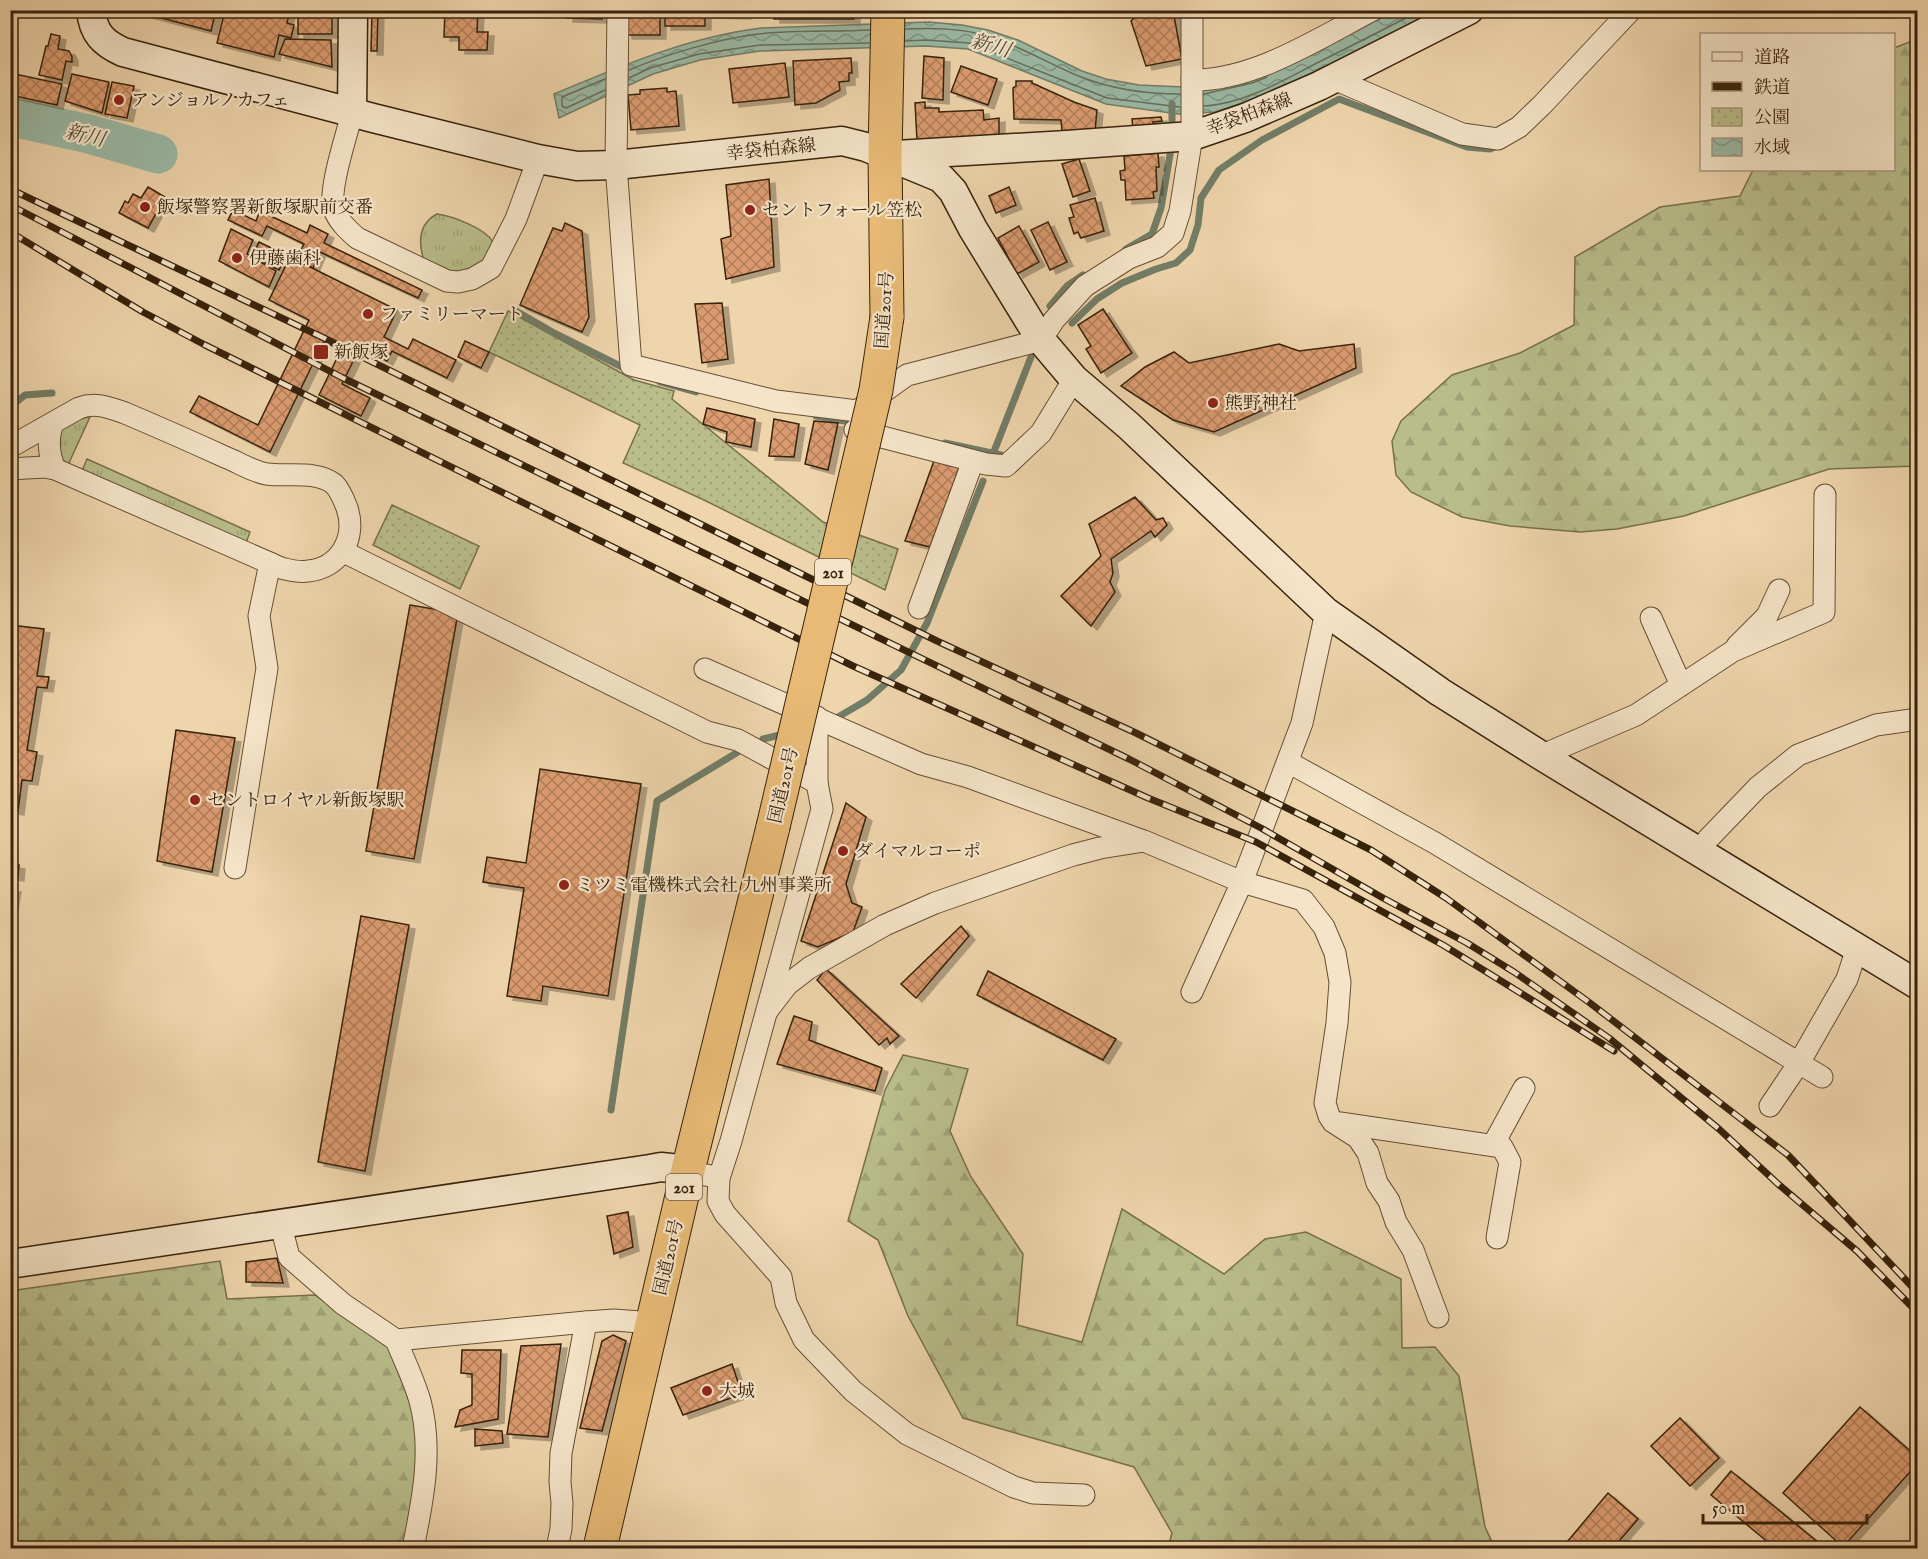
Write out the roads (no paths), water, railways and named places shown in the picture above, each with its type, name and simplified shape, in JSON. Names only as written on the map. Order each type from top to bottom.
[{"type":"highway","name":"国道201号","points":[[600,1548],[653,1323],[703,1174],[773,827],[876,390],[887,317],[885,155],[888,27]]},
{"type":"street","points":[[353,10],[352,113],[333,192],[335,212],[345,228],[357,238],[447,281],[458,282],[472,279],[491,268],[516,219],[538,159]]},
{"type":"street","points":[[618,10],[616,165],[631,365],[776,401],[857,411],[908,375],[1041,340],[1054,320],[1085,286],[1129,258],[1157,246],[1173,233],[1180,211],[1192,125],[1192,10]]},
{"type":"street","points":[[1192,83],[1228,77],[1261,67],[1373,10]]},
{"type":"street","name":"幸袋柏森線","points":[[87,12],[99,36],[123,52],[352,113],[538,159],[577,166],[616,165],[842,141],[885,155],[1067,146],[1245,118],[1334,79],[1469,10]]},
{"type":"street","points":[[1334,79],[1462,134],[1498,139],[1519,127],[1631,10]]},
{"type":"street","points":[[885,155],[941,178],[953,191],[1041,340],[1074,379],[1129,426],[1326,612],[1440,692],[1545,759],[1917,986]]},
{"type":"street","points":[[857,411],[854,430],[973,461],[1006,466],[1041,433],[1074,379]]},
{"type":"street","points":[[10,447],[78,408],[102,405],[265,474],[325,479],[340,492],[350,517],[349,534],[344,552],[324,567],[297,572],[270,563],[55,469],[44,467],[10,469]]},
{"type":"street","points":[[53,423],[49,434],[49,446],[55,469]]},
{"type":"street","points":[[919,608],[973,461]]},
{"type":"street","points":[[1545,759],[1552,751],[1636,715],[1733,651],[1824,612],[1825,495]]},
{"type":"street","points":[[344,552],[707,732],[738,740],[817,783]]},
{"type":"street","points":[[235,868],[267,668],[259,616],[270,563]]},
{"type":"street","points":[[1733,651],[1767,615],[1779,590]]},
{"type":"street","points":[[1192,992],[1242,882],[1302,723],[1326,612]]},
{"type":"street","points":[[1651,618],[1681,685]]},
{"type":"street","points":[[705,669],[921,764],[968,777],[1144,841],[1242,882],[1303,900],[1324,927],[1335,953],[1340,982],[1325,1103],[1329,1116],[1337,1126],[1358,1138],[1368,1153],[1377,1183],[1389,1201],[1396,1222],[1413,1250],[1438,1317]]},
{"type":"street","points":[[817,717],[817,783],[822,809],[768,1011],[703,1174],[725,1214],[782,1277],[786,1303],[804,1340],[853,1391],[906,1434],[1014,1487],[1033,1492],[1084,1495]]},
{"type":"street","points":[[1699,852],[1708,839],[1758,787],[1798,755],[1876,725],[1917,719]]},
{"type":"street","points":[[1288,762],[1435,843],[1822,1077]]},
{"type":"street","points":[[768,1011],[787,985],[809,968],[885,925],[935,903],[1072,855],[1144,841]]},
{"type":"street","points":[[1770,1106],[1799,1063],[1847,979],[1857,948]]},
{"type":"street","points":[[1493,1145],[1524,1088]]},
{"type":"street","points":[[1333,1122],[1502,1147],[1510,1162],[1497,1238]]},
{"type":"street","points":[[10,1264],[661,1167],[703,1174]]},
{"type":"street","points":[[280,1222],[289,1257],[343,1304],[396,1340],[420,1400],[427,1445],[423,1500],[413,1548]]},
{"type":"street","points":[[396,1340],[614,1320],[653,1323]]},
{"type":"street","points":[[557,1548],[561,1529],[561,1453],[586,1322]]},
{"type":"water","points":[[1384,11],[1435,11],[1272,93],[1215,112],[1178,114],[1106,104],[968,49],[926,46],[760,51],[700,60],[653,74],[559,118],[554,94],[681,45],[734,32],[761,28],[929,22],[988,30],[1018,40],[1082,71],[1106,79],[1139,85],[1206,88],[1270,69]]},
{"type":"water","points":[[11,112],[37,115],[157,143],[151,163],[54,138],[11,132]]},
{"type":"waterway","points":[[1072,323],[1097,299],[1122,283],[1176,263],[1190,250],[1198,225],[1201,198],[1219,170],[1262,140],[1339,99],[1467,147],[1490,149],[1497,146]]},
{"type":"waterway","points":[[1172,104],[1172,132]]},
{"type":"waterway","name":"新川","points":[[10,119],[21,119],[89,134],[158,154]]},
{"type":"waterway","points":[[1126,249],[1152,234],[1161,208],[1172,143]]},
{"type":"waterway","points":[[1050,306],[1067,286],[1083,275]]},
{"type":"waterway","points":[[516,311],[628,370]]},
{"type":"waterway","points":[[993,454],[1031,357]]},
{"type":"waterway","points":[[660,382],[696,392]]},
{"type":"waterway","points":[[10,407],[25,395],[52,393]]},
{"type":"waterway","points":[[816,416],[855,423]]},
{"type":"waterway","points":[[945,443],[1001,455]]},
{"type":"waterway","points":[[833,720],[867,700],[901,670],[927,623],[983,481]]},
{"type":"waterway","points":[[763,739],[784,734]]},
{"type":"waterway","points":[[611,1110],[657,801],[738,752]]},
{"type":"railway","points":[[10,189],[326,339],[937,641],[1136,733],[1371,850],[1446,898],[1590,1003],[1788,1155],[1918,1293]]},
{"type":"railway","points":[[10,205],[341,377],[1129,759],[1261,828],[1467,943],[1514,972],[1609,1038],[1719,1129],[1778,1184],[1857,1251],[1918,1313]]},
{"type":"railway","points":[[10,232],[143,312],[205,345],[853,666],[1148,798],[1256,842],[1443,945],[1614,1051]]},
{"type":"place","name":"アンジョルノカフェ","points":[[119,100]]},
{"type":"place","name":"飯塚警察署新飯塚駅前交番","points":[[145,207]]},
{"type":"place","name":"セントフォール笠松","points":[[750,210]]},
{"type":"place","name":"伊藤歯科","points":[[237,258]]},
{"type":"place","name":"ファミリーマート","points":[[368,314]]},
{"type":"place","name":"新飯塚","points":[[321,352]]},
{"type":"place","name":"熊野神社","points":[[1213,403]]},
{"type":"place","name":"セントロイヤル新飯塚駅","points":[[195,800]]},
{"type":"place","name":"ダイマルコーポ","points":[[843,851]]},
{"type":"place","name":"ミツミ電機株式会社 九州事業所","points":[[564,885]]},
{"type":"place","name":"大城","points":[[707,1391]]}]
